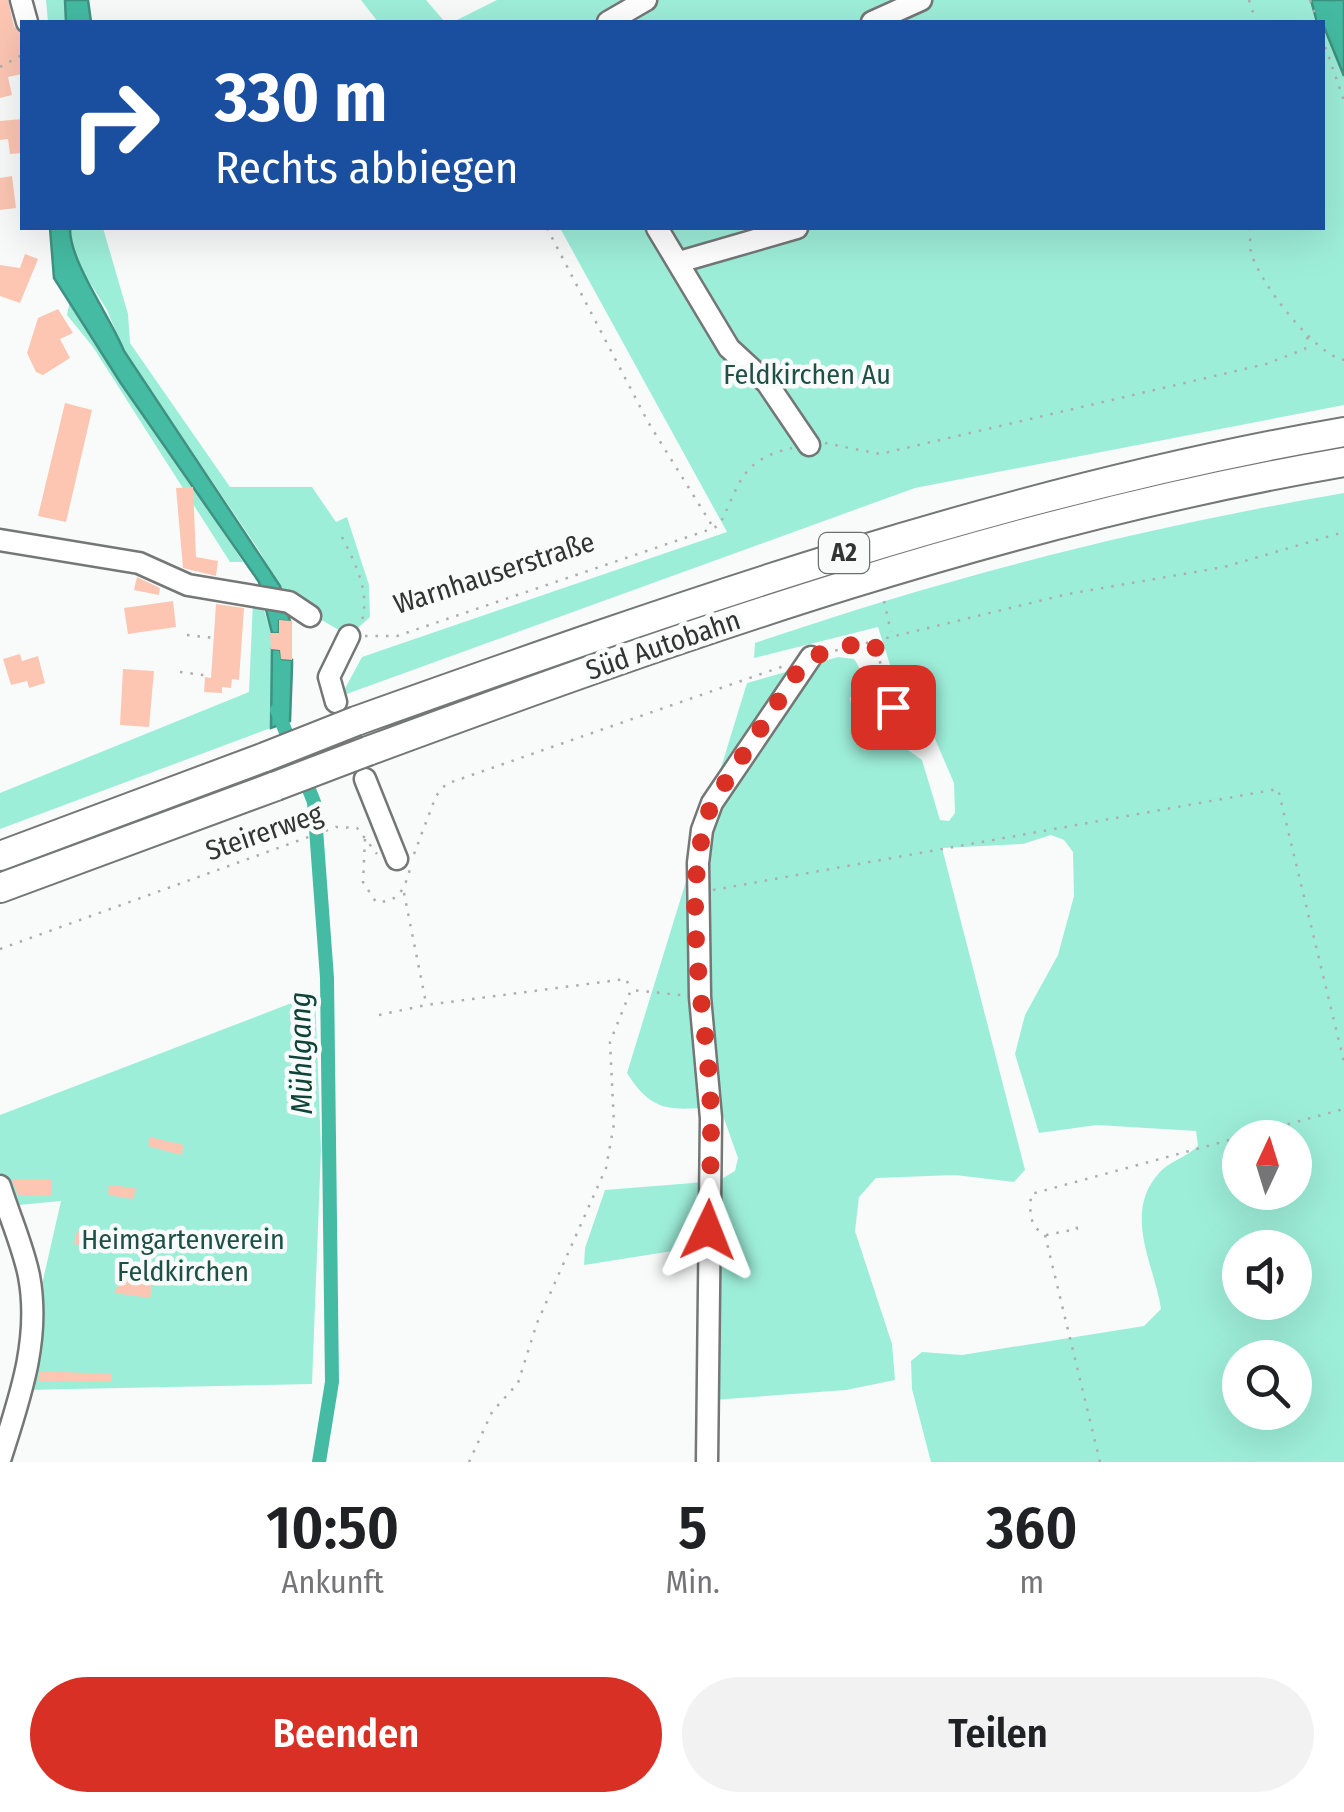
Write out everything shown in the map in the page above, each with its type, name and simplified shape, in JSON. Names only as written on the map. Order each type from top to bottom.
[{"type":"highway","name":"Süd Autobahn","points":[[0,856],[265,757],[346,712],[768,576],[910,532],[1178,464],[1344,432]]},
{"type":"highway","name":"Süd Autobahn","points":[[0,888],[276,786],[367,765],[588,670],[915,563],[1217,485],[1344,462]]},
{"type":"street","points":[[610,20],[646,0]]},
{"type":"street","points":[[877,20],[922,0]]},
{"type":"street","points":[[658,230],[730,348],[766,383],[809,444]]},
{"type":"street","points":[[679,262],[791,230]]},
{"type":"street","points":[[0,540],[130,561],[188,585],[288,602],[310,616]]},
{"type":"street","points":[[346,712],[328,676],[349,636]]},
{"type":"street","points":[[707,1462],[711,1118],[700,998],[698,892],[702,830],[712,803],[810,657]]},
{"type":"street","points":[[367,765],[406,857]]},
{"type":"street","points":[[0,1186],[29,1276],[33,1326],[27,1369],[0,1460]]},
{"type":"path","points":[[1325,46],[1344,101]]},
{"type":"path","points":[[548,230],[648,422],[714,528]]},
{"type":"path","points":[[1250,230],[1251,252],[1264,280],[1320,349],[1344,360]]},
{"type":"path","points":[[880,454],[1266,364],[1304,349],[1308,335]]},
{"type":"path","points":[[714,528],[742,472]]},
{"type":"path","name":"Warnhauserstraße","points":[[349,636],[397,636],[714,528]]},
{"type":"path","points":[[810,657],[1068,594],[1224,567],[1344,532]]},
{"type":"path","points":[[342,537],[362,583],[364,599],[360,626],[349,636]]},
{"type":"path","points":[[884,601],[892,634]]},
{"type":"path","points":[[186,636],[214,638]]},
{"type":"path","points":[[873,639],[893,707]]},
{"type":"path","points":[[426,1004],[404,889],[406,857],[436,796],[446,784],[774,670]]},
{"type":"path","points":[[180,672],[211,676]]},
{"type":"path","points":[[698,892],[1278,789],[1344,1062]]},
{"type":"path","name":"Steirerweg","points":[[0,949],[336,828],[357,828],[379,856],[406,857]]},
{"type":"path","points":[[365,838],[366,894],[376,902],[389,902],[404,889]]},
{"type":"path","points":[[379,1015],[426,1004],[626,979],[632,990]]},
{"type":"path","points":[[632,990],[700,998]]},
{"type":"path","points":[[469,1462],[492,1412],[518,1383],[536,1323],[606,1168],[614,1124],[610,1042],[632,990]]},
{"type":"path","points":[[1100,1462],[1044,1235],[1031,1220],[1031,1194],[1344,1109]]},
{"type":"path","points":[[1044,1235],[1077,1229],[1076,1222]]},
{"type":"green space","points":[[46,0],[65,0],[66,20],[48,20]]},
{"type":"green space","points":[[361,0],[426,0],[443,20],[376,20]]},
{"type":"green space","points":[[497,0],[1311,0],[1317,20],[457,20]]},
{"type":"green space","name":"Feldkirchen Au","points":[[1325,33],[1335,46],[1344,76],[1344,405],[915,488],[341,696],[362,657],[727,532],[561,230],[1325,230]]},
{"type":"green space","points":[[70,230],[104,230],[128,314],[130,343],[230,487],[312,487],[336,522],[347,517],[369,585],[370,617],[349,636],[284,598],[260,552],[124,351],[107,310],[69,249]]},
{"type":"green space","points":[[70,301],[243,562],[230,562],[93,347],[67,315]]},
{"type":"green space","points":[[1344,493],[1344,1462],[931,1462],[912,1389],[911,1361],[922,1352],[962,1355],[1144,1326],[1161,1309],[1142,1223],[1148,1189],[1167,1166],[1198,1146],[1196,1131],[1097,1125],[1039,1133],[1015,1054],[1025,1015],[1058,955],[1074,896],[1073,852],[1064,840],[1051,835],[1023,844],[942,848],[1025,1170],[1014,1182],[955,1175],[876,1178],[859,1197],[855,1231],[892,1344],[895,1380],[846,1390],[713,1400],[711,1245],[584,1265],[585,1248],[605,1190],[718,1181],[735,1171],[738,1158],[720,1107],[666,1107],[646,1097],[627,1073],[747,683],[838,657],[854,659],[861,675],[850,698],[857,740],[908,750],[922,760],[940,820],[949,821],[955,813],[954,783],[935,739],[929,709],[923,696],[893,674],[878,627],[754,658],[755,643],[974,575],[1193,522]]},
{"type":"green space","points":[[261,600],[272,636],[271,728],[0,829],[0,793],[249,692],[253,601]]},
{"type":"green space","name":"Heimgartenverein Feldkirchen","points":[[315,994],[321,1149],[312,1384],[25,1390],[35,1289],[41,1289],[61,1201],[9,1206],[0,1172],[0,1115]]},
{"type":"shaded area","points":[[65,0],[88,0],[91,20],[66,20]]},
{"type":"shaded area","points":[[1311,0],[1344,0],[1344,76],[1325,29],[1325,20],[1316,20]]},
{"type":"shaded area","points":[[50,230],[70,230],[83,272],[124,351],[280,586],[290,621],[279,621],[279,633],[272,633],[259,582],[120,382],[54,278]]},
{"type":"shaded area","points":[[272,649],[280,650],[282,659],[292,660],[292,666],[290,721],[271,728]]},
{"type":"building","points":[[0,0],[8,0],[14,26],[20,33],[20,74],[8,77],[12,95],[0,98]]},
{"type":"building","points":[[20,119],[20,153],[10,154],[8,139],[0,140],[0,121]]},
{"type":"building","points":[[12,176],[16,208],[0,210],[0,178]]},
{"type":"building","points":[[25,254],[38,259],[20,303],[0,296],[0,265],[20,268]]},
{"type":"building","points":[[58,309],[73,333],[60,339],[70,358],[43,375],[36,372],[27,353],[38,318]]},
{"type":"building","points":[[65,403],[92,410],[66,522],[38,516]]},
{"type":"building","points":[[193,487],[196,557],[218,561],[216,576],[183,568],[176,488]]},
{"type":"building","points":[[137,577],[160,588],[159,595],[134,590]]},
{"type":"building","points":[[173,601],[176,627],[128,634],[124,608]]},
{"type":"building","points":[[216,604],[244,608],[239,680],[232,679],[231,688],[222,687],[222,693],[204,692],[205,677],[211,678]]},
{"type":"building","points":[[279,620],[292,621],[292,660],[281,659],[280,650],[271,649],[270,633],[279,633]]},
{"type":"building","points":[[20,654],[22,661],[38,656],[45,683],[29,688],[27,681],[11,685],[3,659]]},
{"type":"building","points":[[123,669],[154,671],[149,727],[120,725]]},
{"type":"building","points":[[904,708],[909,727],[893,731],[888,712]]},
{"type":"building","points":[[150,1137],[184,1145],[181,1155],[148,1146]]},
{"type":"building","points":[[12,1180],[51,1180],[51,1196],[18,1195]]},
{"type":"building","points":[[109,1185],[136,1188],[133,1199],[108,1195]]},
{"type":"building","points":[[77,1231],[108,1238],[106,1250],[74,1244]]},
{"type":"building","points":[[122,1279],[152,1283],[150,1298],[114,1293]]},
{"type":"building","points":[[40,1371],[112,1374],[112,1382],[38,1381]]},
{"type":"waterway","name":"Mühlgang","points":[[277,710],[314,802],[327,978],[332,1382],[319,1462]]},
{"type":"route","points":[[708,1230],[711,1118],[698,952],[702,830],[712,803],[810,657],[873,639],[893,707]]}]
